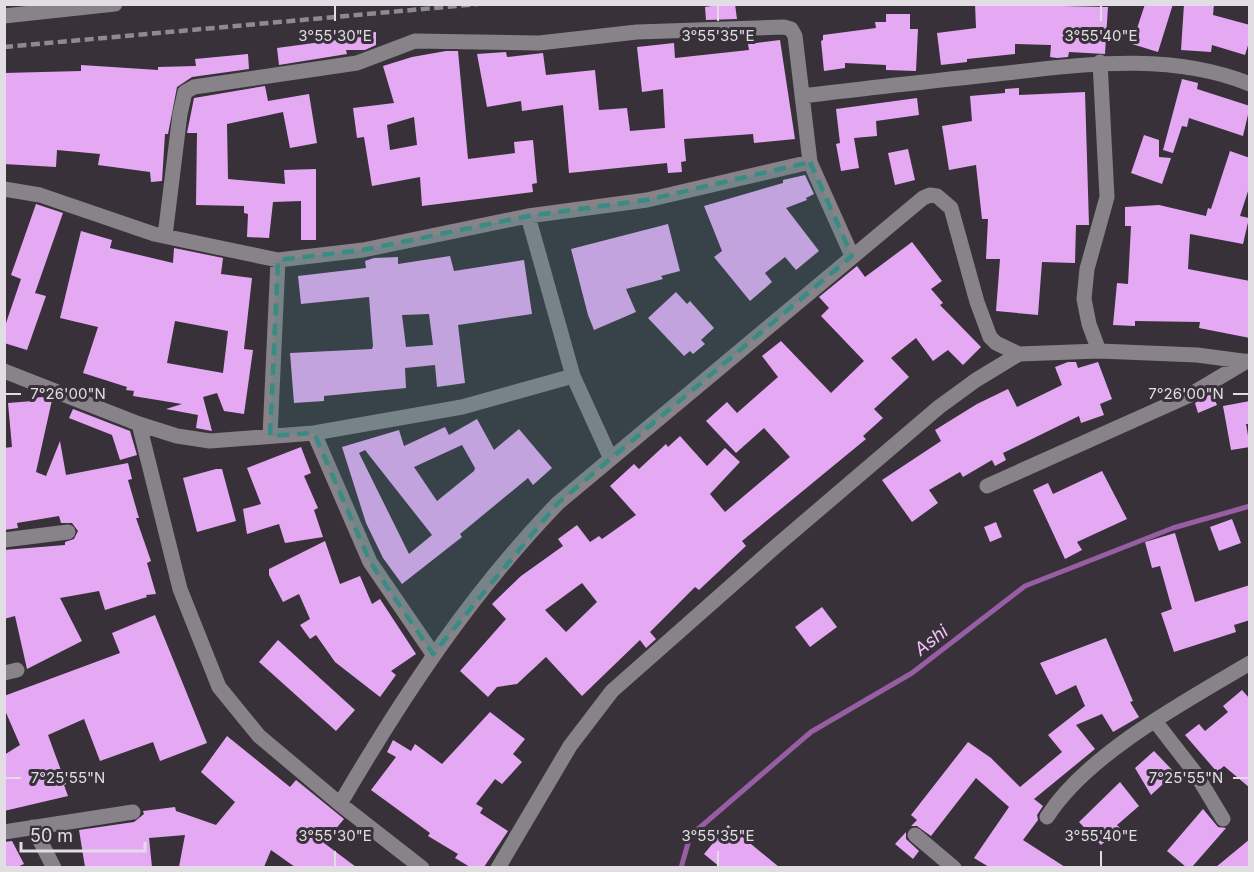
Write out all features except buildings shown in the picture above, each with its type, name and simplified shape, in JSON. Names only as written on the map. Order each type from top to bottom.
[{"type":"street","points":[[4,16],[115,4]]},
{"type":"street","points":[[165,236],[180,114],[185,92],[194,87],[357,63],[415,41],[539,43],[637,32],[784,27],[791,29],[795,36],[810,162],[852,256]]},
{"type":"street","points":[[1099,351],[1089,324],[1084,299],[1087,269],[1107,197],[1100,62]]},
{"type":"street","points":[[802,96],[1100,62],[1198,70],[1231,77],[1250,84]]},
{"type":"street","points":[[4,189],[40,195],[165,236],[278,260],[363,250],[528,216],[647,200],[810,162]]},
{"type":"street","points":[[340,804],[384,729],[433,654],[527,535],[558,503],[610,457],[923,198],[930,195],[945,200],[951,208],[977,302],[990,337],[996,343],[1019,354],[1099,351],[1197,355],[1248,362]]},
{"type":"street","points":[[528,216],[573,376],[610,457]]},
{"type":"street","points":[[270,436],[278,260]]},
{"type":"street","points":[[498,867],[570,746],[617,686],[939,407],[976,380],[1019,354]]},
{"type":"street","points":[[987,486],[1188,396],[1248,362]]},
{"type":"street","points":[[4,371],[177,436],[210,441],[314,433],[462,408],[573,376]]},
{"type":"street","points":[[139,423],[180,589],[219,687],[259,736],[340,804],[422,867]]},
{"type":"street","points":[[314,433],[370,562],[433,654]]},
{"type":"street","points":[[4,540],[68,532]]},
{"type":"street","points":[[1047,818],[1057,801],[1083,773],[1155,721],[1250,663]]},
{"type":"street","points":[[1155,721],[1196,774],[1223,819]]},
{"type":"street","points":[[4,832],[133,812]]},
{"type":"street","points":[[33,827],[54,867]]},
{"type":"street","points":[[915,836],[954,867]]},
{"type":"highlighted area","points":[[810,162],[852,256],[558,503],[433,654],[370,562],[314,433],[270,436],[278,260],[363,250],[528,216],[647,200]]},
{"type":"waterway","name":"Ashi","points":[[681,868],[690,836],[811,732],[912,673],[1025,586],[1173,528],[1250,506]]},
{"type":"railway","points":[[4,47],[478,4]]}]
